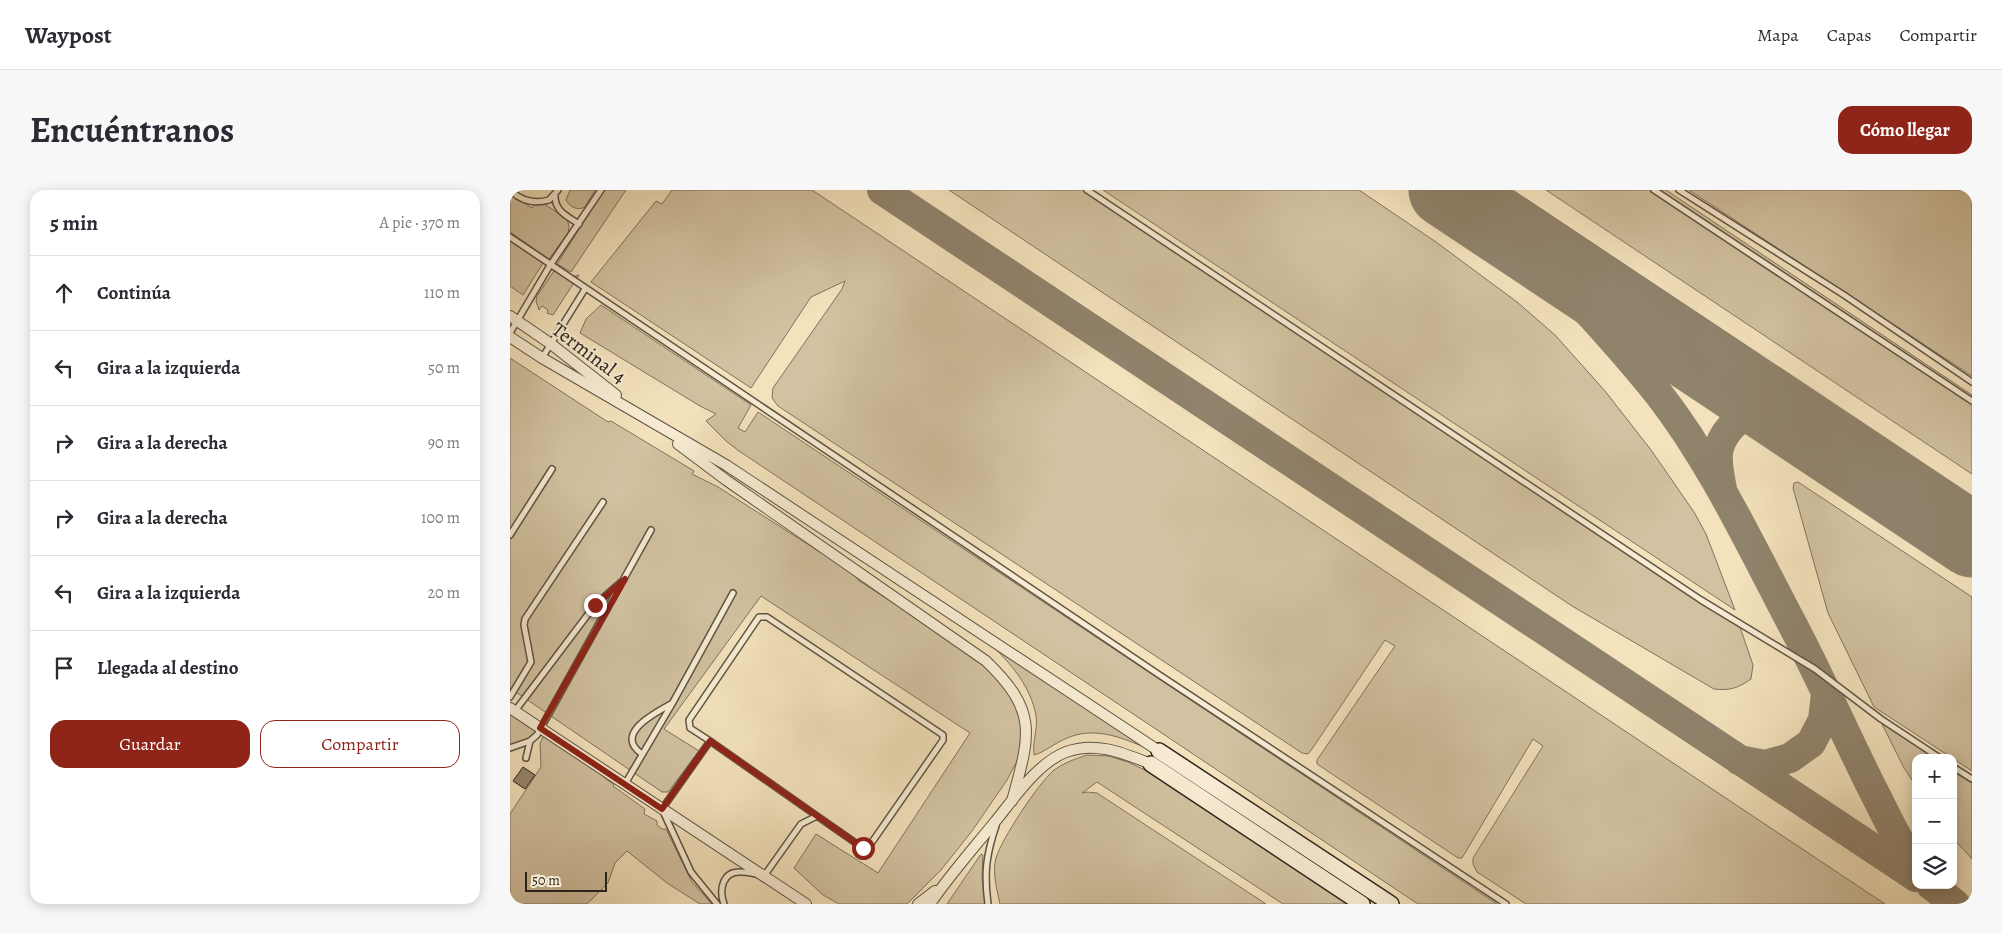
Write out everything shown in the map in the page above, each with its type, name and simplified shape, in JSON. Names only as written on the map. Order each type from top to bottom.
[{"type":"main road","points":[[1160,751],[1391,904]]},
{"type":"main road","points":[[1151,764],[1362,904]]},
{"type":"street","name":"Terminal 4","points":[[514,319],[551,344],[646,420]]},
{"type":"street","points":[[510,337],[646,420],[726,465],[1160,751]]},
{"type":"street","points":[[646,420],[726,480],[978,656],[999,674],[1015,692],[1025,718],[1025,748],[1012,800]]},
{"type":"street","points":[[512,710],[806,904]]},
{"type":"street","points":[[930,904],[943,885],[1012,800],[1054,758],[1066,752],[1092,747],[1107,748],[1151,764]]},
{"type":"street","points":[[918,904],[943,885]]},
{"type":"lane","points":[[510,190],[528,202],[549,200],[556,192]]},
{"type":"lane","points":[[510,333],[514,319],[601,190]]},
{"type":"lane","points":[[1087,190],[1701,600],[1815,670],[1934,754]]},
{"type":"lane","points":[[1654,190],[1972,401]]},
{"type":"lane","points":[[1679,190],[1844,295],[1972,382]]},
{"type":"lane","points":[[556,192],[556,207],[560,212],[579,224]]},
{"type":"lane","points":[[510,237],[1158,674],[1506,904]]},
{"type":"lane","points":[[542,358],[585,289]]},
{"type":"lane","points":[[510,535],[552,469]]},
{"type":"lane","points":[[510,697],[531,662],[524,625],[525,619],[604,502]]},
{"type":"lane","points":[[510,748],[530,741],[537,735],[651,530]]},
{"type":"lane","points":[[512,710],[595,605],[625,579]]},
{"type":"lane","points":[[624,784],[672,704],[733,593]]},
{"type":"lane","points":[[763,616],[767,616],[943,735],[943,740],[870,845],[866,848],[863,848],[817,816],[690,728],[689,720],[760,617],[763,616]]},
{"type":"lane","points":[[642,754],[632,743],[632,737],[637,727],[652,715],[672,704]]},
{"type":"lane","points":[[526,758],[530,741]]},
{"type":"lane","points":[[710,741],[662,809],[691,872],[718,904]]},
{"type":"lane","points":[[1957,770],[1972,779]]},
{"type":"lane","points":[[724,904],[721,886],[726,877],[735,872],[764,876],[801,824],[817,816]]},
{"type":"lane","points":[[988,904],[984,880],[989,847],[998,818]]},
{"type":"shaded area","points":[[570,190],[595,190],[585,207],[579,209],[570,205],[566,200]]},
{"type":"shaded area","points":[[604,190],[626,190],[571,272],[557,264]]},
{"type":"shaded area","points":[[672,190],[812,190],[1885,904],[1526,904],[1477,872],[1473,864],[1473,858],[1543,746],[1533,739],[1462,858],[1458,858],[1317,764],[1317,760],[1395,646],[1385,640],[1312,749],[1308,754],[1302,753],[778,406],[772,398],[773,388],[842,289],[845,281],[811,297],[751,388],[591,282],[656,201],[662,204]]},
{"type":"shaded area","points":[[949,190],[1083,190],[1740,627],[1753,665],[1751,679],[1734,688],[1725,690],[1714,689],[1572,606]]},
{"type":"shaded area","points":[[1103,190],[1359,190],[1436,242],[1517,302],[1555,335],[1605,391],[1651,450],[1694,512],[1706,534],[1735,610]]},
{"type":"shaded area","points":[[1546,190],[1666,190],[1972,395],[1972,474]]},
{"type":"shaded area","points":[[1689,190],[1972,190],[1972,376]]},
{"type":"shaded area","points":[[510,194],[532,208],[535,203],[543,203],[567,219],[568,233],[549,259],[510,232]]},
{"type":"shaded area","points":[[510,241],[543,263],[523,295],[510,286]]},
{"type":"shaded area","points":[[554,271],[563,275],[579,275],[553,315],[547,313],[548,310],[542,306],[539,310],[536,301],[537,296]]},
{"type":"shaded area","points":[[601,305],[751,405],[738,428],[745,432],[758,412],[1497,904],[1418,904],[739,451],[706,421],[716,414],[580,333],[586,319]]},
{"type":"shaded area","points":[[510,358],[608,422],[611,421],[694,471],[692,474],[718,487],[856,575],[858,580],[985,663],[1002,681],[1024,721],[1018,759],[1007,780],[972,831],[941,870],[907,904],[839,904],[823,895],[794,868],[816,834],[878,873],[970,733],[761,596],[664,729],[699,751],[668,792],[662,792],[510,688]]},
{"type":"shaded area","points":[[1798,482],[1972,597],[1972,771],[1957,761],[1957,754],[1946,754],[1874,707],[1828,613],[1793,488],[1794,483]]},
{"type":"shaded area","points":[[990,644],[1157,753],[1123,739],[1100,733],[1088,733],[1065,739],[1034,755],[1036,716],[1030,695],[1012,667]]},
{"type":"shaded area","points":[[510,712],[535,729],[535,734],[526,741],[510,745]]},
{"type":"shaded area","points":[[1880,720],[1935,754],[1912,754],[1912,780]]},
{"type":"shaded area","points":[[543,737],[546,737],[585,762],[613,786],[645,809],[644,814],[657,821],[657,825],[662,829],[666,829],[692,882],[712,904],[700,904],[667,883],[627,851],[615,863],[608,883],[587,904],[510,904],[510,814],[541,767],[540,743]]},
{"type":"shaded area","points":[[1087,755],[1109,756],[1128,762],[1151,773],[1192,801],[1226,820],[1351,904],[1283,904],[1097,782],[1082,793],[1097,793],[1266,904],[1000,904],[995,881],[995,863],[999,850],[1012,826],[1038,788],[1053,771],[1065,763]]},
{"type":"shaded area","points":[[1957,769],[1972,779],[1972,859],[1957,842]]},
{"type":"shaded area","points":[[981,854],[983,855],[982,876],[985,904],[947,904]]},
{"type":"building","points":[[523,767],[535,775],[525,789],[513,781]]},
{"type":"taxiway","points":[[882,190],[1912,874]]},
{"type":"taxiway","points":[[1522,241],[1642,373],[1695,446],[1744,531],[1811,660],[1892,829],[1912,862]]},
{"type":"taxiway","points":[[1722,489],[1718,467],[1719,447],[1731,427],[1744,417],[1758,412],[1789,418]]},
{"type":"taxiway","points":[[1739,760],[1765,765],[1790,758],[1811,743],[1823,720],[1826,694]]},
{"type":"taxiway","points":[[1936,889],[1955,904]]},
{"type":"runway","points":[[1446,190],[1972,540]]},
{"type":"route","points":[[595,605],[625,579],[540,728],[662,809],[710,741],[863,848]]}]
